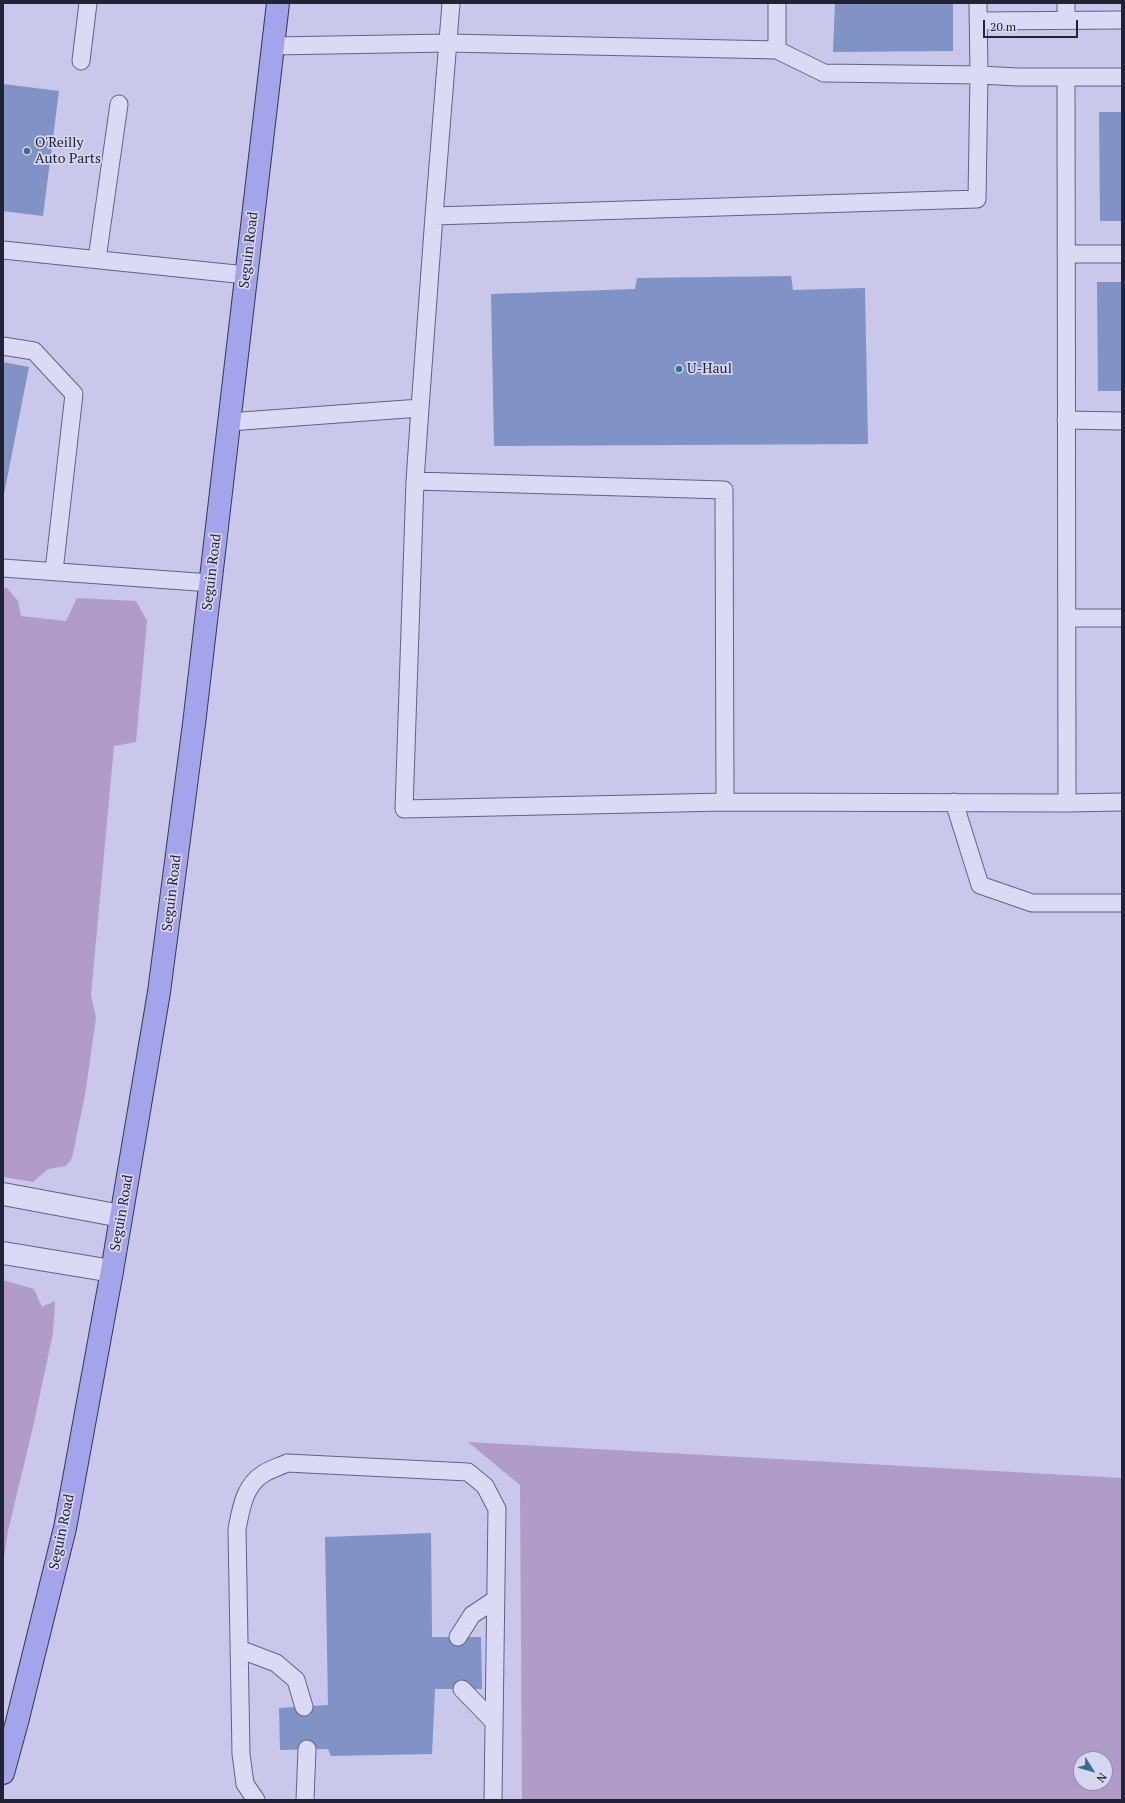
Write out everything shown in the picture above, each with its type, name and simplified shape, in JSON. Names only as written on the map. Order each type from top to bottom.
[{"type":"main road","name":"Seguin Road","points":[[3,1773],[65,1528],[112,1271],[159,992],[211,583],[278,3]]},
{"type":"street","points":[[3,1194],[121,1216]]},
{"type":"street","points":[[3,1253],[112,1271]]},
{"type":"lane","points":[[81,62],[88,3]]},
{"type":"lane","points":[[450,3],[420,408],[404,809],[725,802],[1122,802]]},
{"type":"lane","points":[[777,3],[777,50]]},
{"type":"lane","points":[[434,216],[977,199],[979,75],[978,3]]},
{"type":"lane","points":[[1066,3],[1066,20]]},
{"type":"lane","points":[[978,20],[1122,20]]},
{"type":"lane","points":[[273,46],[448,43],[777,50],[824,73],[1018,77],[1122,77]]},
{"type":"lane","points":[[1066,77],[1067,803]]},
{"type":"lane","points":[[97,259],[119,104]]},
{"type":"lane","points":[[3,250],[246,276]]},
{"type":"lane","points":[[1066,254],[1122,254]]},
{"type":"lane","points":[[3,346],[34,351],[74,394],[54,571]]},
{"type":"lane","points":[[229,422],[420,408]]},
{"type":"lane","points":[[1066,420],[1122,421]]},
{"type":"lane","points":[[416,481],[724,490],[725,802]]},
{"type":"lane","points":[[3,568],[211,583]]},
{"type":"lane","points":[[1067,618],[1122,618]]},
{"type":"lane","points":[[954,802],[980,885],[1032,903],[1122,903]]},
{"type":"lane","points":[[256,1800],[245,1784],[241,1754],[237,1529],[242,1502],[249,1489],[262,1474],[286,1463],[468,1472],[484,1486],[497,1509],[493,1800]]},
{"type":"lane","points":[[458,1637],[472,1615],[496,1599]]},
{"type":"lane","points":[[239,1649],[276,1663],[296,1680],[304,1706]]},
{"type":"lane","points":[[462,1689],[494,1722]]},
{"type":"lane","points":[[305,1800],[307,1749]]},
{"type":"shaded area","points":[[3,588],[7,588],[18,601],[21,616],[66,621],[77,598],[136,601],[147,621],[136,742],[114,746],[91,995],[96,1018],[85,1095],[72,1158],[66,1166],[48,1169],[33,1182],[3,1177]]},
{"type":"shaded area","points":[[3,1280],[34,1289],[42,1307],[55,1301],[53,1333],[33,1427],[8,1531],[3,1564]]},
{"type":"shaded area","points":[[468,1442],[1122,1478],[1122,1800],[522,1800],[520,1485]]},
{"type":"building","points":[[835,3],[953,3],[953,51],[833,52]]},
{"type":"building","name":"O'Reilly Auto Parts","points":[[3,84],[59,91],[43,216],[3,211]]},
{"type":"building","points":[[1099,112],[1122,112],[1122,221],[1100,221]]},
{"type":"building","name":"U-Haul","points":[[791,276],[793,290],[865,288],[868,444],[494,446],[491,294],[635,289],[637,278]]},
{"type":"building","points":[[1097,282],[1122,282],[1122,391],[1098,391]]},
{"type":"building","points":[[3,362],[29,367],[4,494],[3,494]]},
{"type":"building","points":[[431,1533],[432,1637],[481,1637],[482,1689],[435,1689],[432,1754],[331,1756],[328,1749],[280,1750],[279,1708],[328,1705],[325,1537]]},
{"type":"place","name":"O'Reilly Auto Parts","points":[[27,151]]},
{"type":"place","name":"U-Haul","points":[[679,369]]}]
